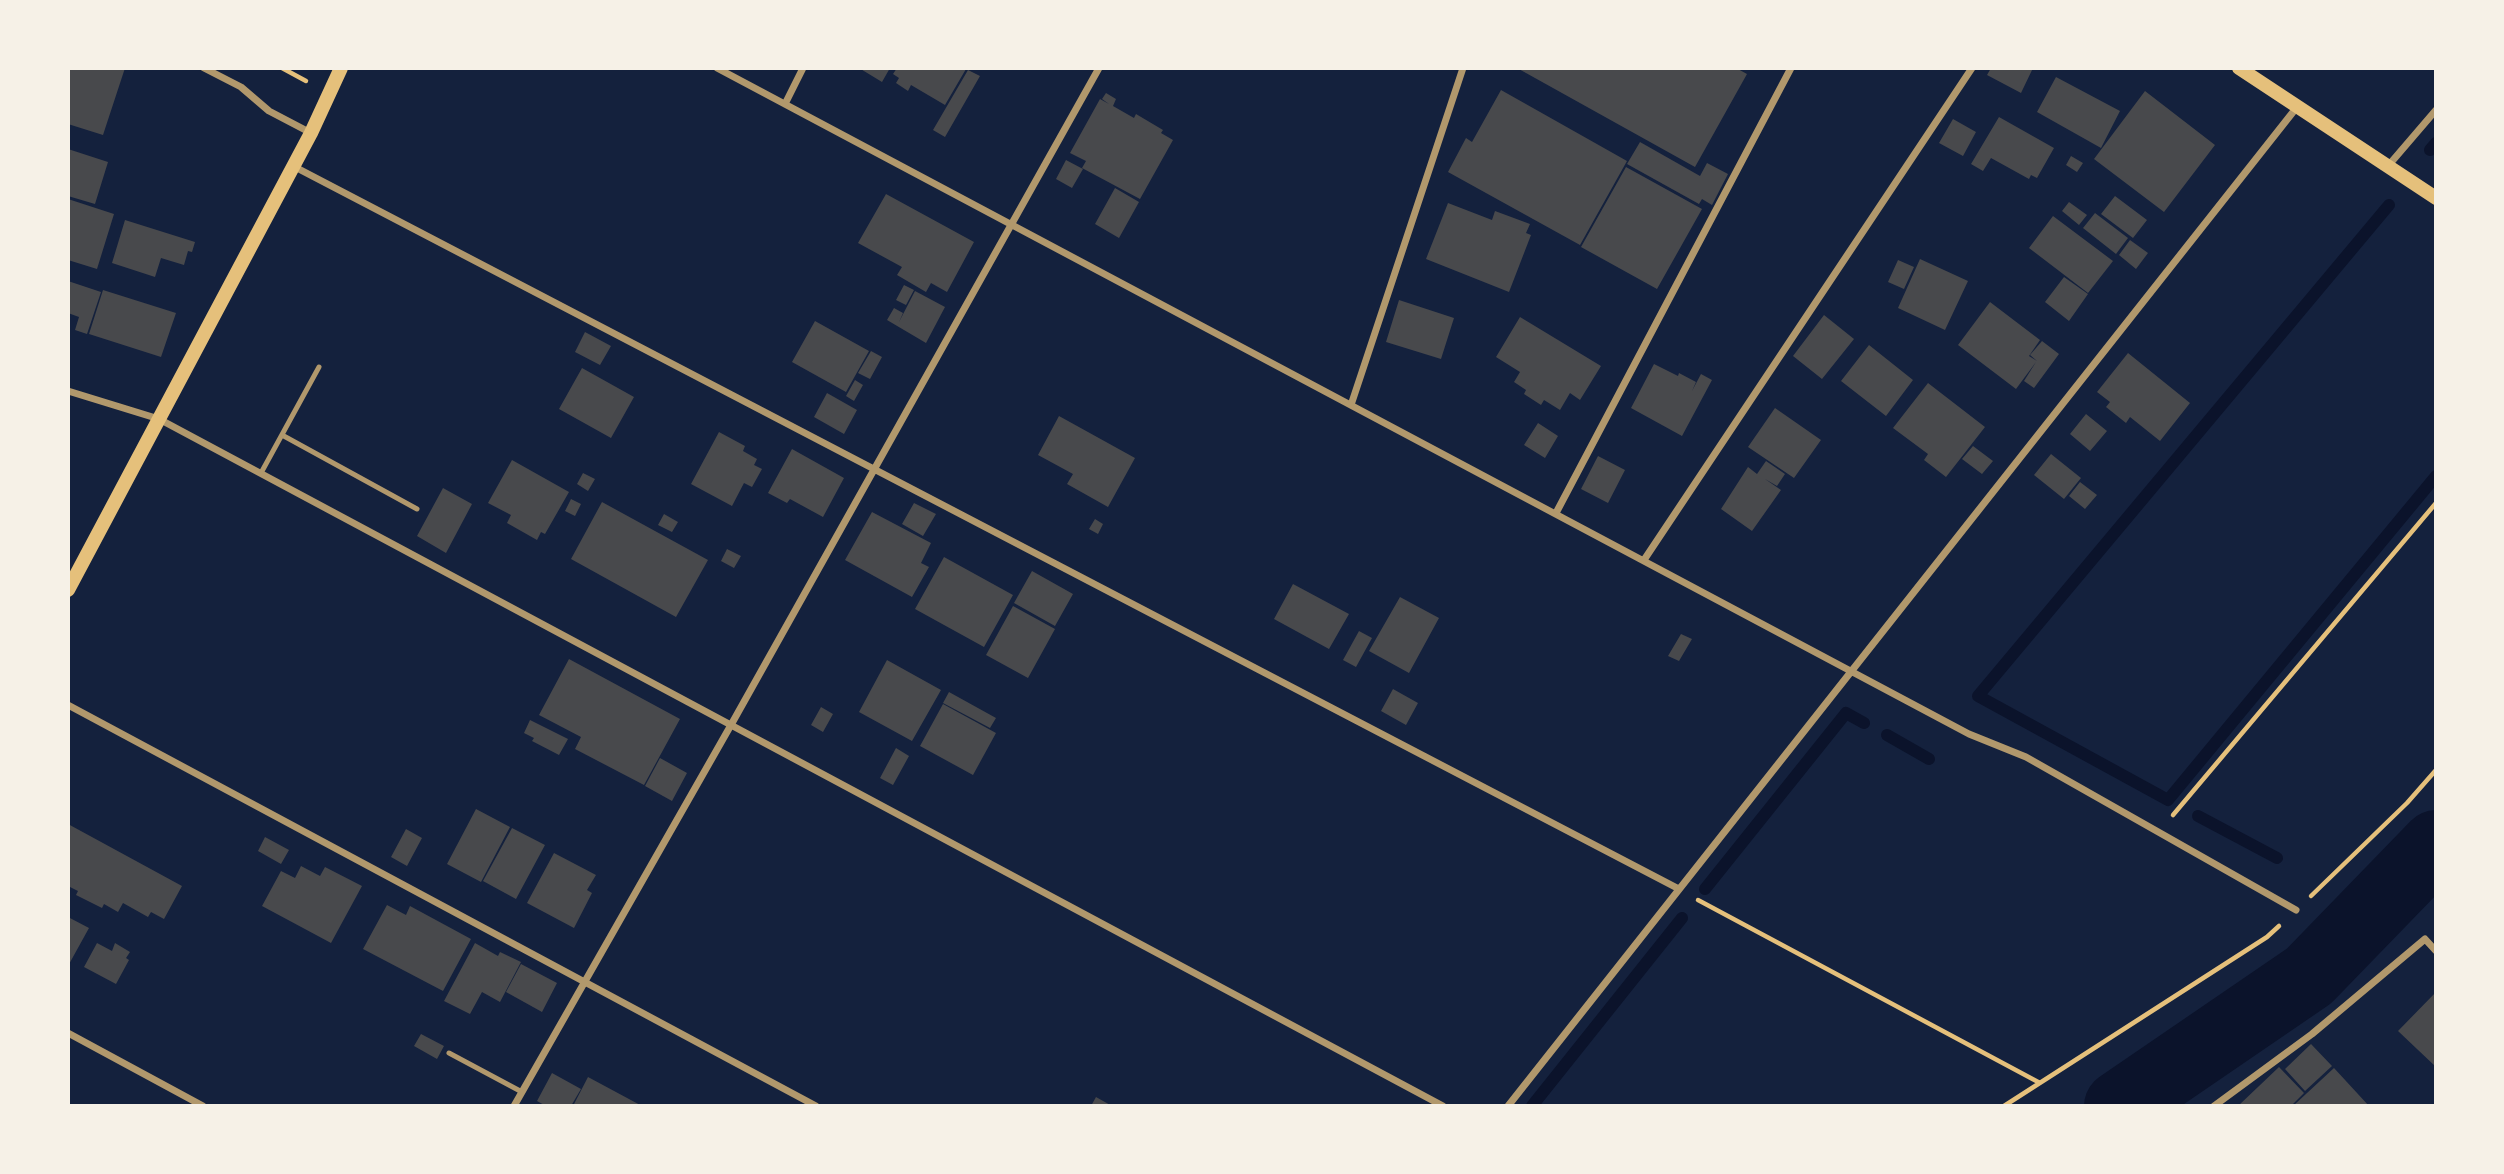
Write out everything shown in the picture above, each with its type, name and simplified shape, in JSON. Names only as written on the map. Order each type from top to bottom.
[{"type":"main road","points":[[68,590],[311,133],[341,68]]},
{"type":"main road","points":[[2239,68],[2436,198]]},
{"type":"street","points":[[204,68],[242,87],[269,111],[311,133]]},
{"type":"street","points":[[717,68],[1969,734],[2026,757],[2296,910]]},
{"type":"street","points":[[785,104],[803,68]]},
{"type":"street","points":[[514,1106],[732,725],[1099,68]]},
{"type":"street","points":[[1351,405],[1463,68]]},
{"type":"street","points":[[1556,513],[1791,68]]},
{"type":"street","points":[[1644,560],[1972,68]]},
{"type":"street","points":[[1508,1106],[2297,106]]},
{"type":"street","points":[[2388,166],[2436,110]]},
{"type":"street","points":[[293,165],[1679,889]]},
{"type":"street","points":[[68,391],[159,419],[1443,1106]]},
{"type":"street","points":[[68,705],[816,1106]]},
{"type":"street","points":[[2214,1106],[2312,1034],[2425,939],[2436,951]]},
{"type":"street","points":[[68,1033],[203,1106]]},
{"type":"lane","points":[[261,473],[319,367]]},
{"type":"lane","points":[[282,435],[417,509]]},
{"type":"lane","points":[[449,1053],[522,1092]]},
{"type":"path","points":[[2159,832],[2436,503]]},
{"type":"path","points":[[2004,1106],[2267,937],[2407,803],[2436,769]]},
{"type":"path","points":[[1679,889],[2040,1083]]},
{"type":"building","points":[[68,68],[125,68],[103,135],[68,124]]},
{"type":"building","points":[[859,68],[890,68],[882,82]]},
{"type":"building","points":[[897,68],[966,69],[945,105],[911,85],[908,91],[896,83],[899,78],[893,74]]},
{"type":"building","points":[[1517,68],[1736,68],[1747,74],[1695,167]]},
{"type":"building","points":[[1991,68],[2033,68],[2021,93],[1987,75]]},
{"type":"building","points":[[968,70],[980,76],[945,137],[933,130]]},
{"type":"building","points":[[2056,77],[2120,111],[2101,148],[2037,112]]},
{"type":"building","points":[[1501,90],[1627,161],[1580,245],[1448,172],[1466,138],[1472,142]]},
{"type":"building","points":[[2145,91],[2215,145],[2164,212],[2094,159]]},
{"type":"building","points":[[1106,93],[1116,99],[1113,106],[1134,118],[1136,114],[1163,130],[1161,133],[1173,140],[1140,199],[1082,168],[1086,161],[1070,153],[1100,99],[1109,104],[1102,99]]},
{"type":"building","points":[[1999,117],[2054,148],[2037,178],[2031,175],[2029,179],[1991,158],[1983,171],[1971,164]]},
{"type":"building","points":[[1953,119],[1976,132],[1963,156],[1939,143]]},
{"type":"building","points":[[1640,142],[1700,176],[1707,163],[1728,174],[1712,205],[1702,199],[1699,204],[1627,164]]},
{"type":"building","points":[[68,149],[108,162],[95,204],[68,196]]},
{"type":"building","points":[[2071,156],[2083,163],[2077,172],[2066,165]]},
{"type":"building","points":[[1066,160],[1083,169],[1072,188],[1056,179]]},
{"type":"building","points":[[1626,167],[1702,209],[1657,289],[1581,247]]},
{"type":"building","points":[[1115,188],[1139,202],[1119,238],[1095,224]]},
{"type":"building","points":[[886,194],[974,242],[947,292],[931,283],[926,292],[897,275],[902,267],[858,243]]},
{"type":"building","points":[[2115,196],[2147,220],[2133,238],[2101,214]]},
{"type":"building","points":[[68,199],[114,214],[97,269],[68,260]]},
{"type":"building","points":[[2069,202],[2087,215],[2079,225],[2062,211]]},
{"type":"building","points":[[1448,203],[1492,220],[1495,211],[1530,224],[1526,233],[1531,235],[1509,292],[1426,259]]},
{"type":"building","points":[[2095,213],[2128,238],[2116,254],[2083,228]]},
{"type":"building","points":[[2053,216],[2113,261],[2088,293],[2029,248]]},
{"type":"building","points":[[125,220],[195,242],[192,252],[188,251],[184,265],[161,258],[155,277],[112,263]]},
{"type":"building","points":[[2130,240],[2148,253],[2136,269],[2119,255]]},
{"type":"building","points":[[1920,259],[1968,281],[1945,330],[1898,308]]},
{"type":"building","points":[[1898,260],[1914,267],[1904,289],[1888,282]]},
{"type":"building","points":[[2064,277],[2088,294],[2069,321],[2045,302]]},
{"type":"building","points":[[68,281],[101,292],[87,334],[75,330],[79,317],[68,313]]},
{"type":"building","points":[[904,285],[914,290],[906,305],[896,300]]},
{"type":"building","points":[[103,290],[176,313],[161,357],[89,334]]},
{"type":"building","points":[[915,291],[945,307],[926,343],[887,320],[894,308],[903,313],[899,322]]},
{"type":"building","points":[[1399,300],[1454,318],[1441,359],[1386,342]]},
{"type":"building","points":[[1990,302],[2040,340],[2029,356],[2037,361],[2030,355],[2042,341],[2059,354],[2034,388],[2024,381],[2036,362],[2016,389],[1958,345]]},
{"type":"building","points":[[1824,315],[1854,339],[1822,379],[1793,356]]},
{"type":"building","points":[[1520,317],[1601,366],[1580,400],[1570,393],[1560,410],[1544,400],[1541,405],[1524,394],[1526,390],[1514,382],[1520,372],[1496,357]]},
{"type":"building","points":[[815,321],[869,351],[846,392],[792,362]]},
{"type":"building","points":[[585,332],[611,346],[600,365],[575,352]]},
{"type":"building","points":[[1869,345],[1913,380],[1886,416],[1841,381]]},
{"type":"building","points":[[871,351],[882,357],[870,379],[858,373]]},
{"type":"building","points":[[2128,353],[2190,403],[2160,441],[2130,417],[2126,423],[2106,407],[2110,402],[2097,392]]},
{"type":"building","points":[[1654,364],[1696,382],[1692,391],[1701,374],[1712,380],[1682,436],[1631,408]]},
{"type":"building","points":[[582,368],[634,397],[611,438],[559,409]]},
{"type":"building","points":[[855,380],[863,385],[854,401],[846,396]]},
{"type":"building","points":[[1928,383],[1985,427],[1946,477],[1924,460],[1928,454],[1893,428]]},
{"type":"building","points":[[827,393],[857,410],[844,434],[814,417]]},
{"type":"building","points":[[1775,408],[1821,440],[1794,478],[1748,447]]},
{"type":"building","points":[[2086,414],[2107,431],[2090,451],[2070,434]]},
{"type":"building","points":[[1059,416],[1135,458],[1108,507],[1067,484],[1073,474],[1038,455]]},
{"type":"building","points":[[1538,423],[1558,436],[1545,458],[1524,445]]},
{"type":"building","points":[[719,432],[745,446],[743,451],[757,459],[754,465],[762,469],[752,487],[744,483],[732,506],[691,484]]},
{"type":"building","points":[[1973,446],[1993,461],[1982,474],[1962,459]]},
{"type":"building","points":[[792,449],[844,478],[823,517],[790,499],[787,503],[768,493]]},
{"type":"building","points":[[2051,454],[2081,478],[2064,499],[2034,475]]},
{"type":"building","points":[[1598,456],[1625,470],[1608,503],[1581,489]]},
{"type":"building","points":[[512,460],[569,492],[545,534],[541,532],[537,540],[507,523],[511,515],[488,503]]},
{"type":"building","points":[[1766,461],[1785,474],[1777,486],[1765,479],[1781,490],[1752,531],[1721,509],[1748,467],[1757,474]]},
{"type":"building","points":[[583,473],[595,479],[588,491],[577,484]]},
{"type":"building","points":[[2080,482],[2097,495],[2085,509],[2069,496]]},
{"type":"building","points":[[443,488],[472,504],[446,553],[417,536]]},
{"type":"building","points":[[571,499],[581,504],[575,516],[565,511]]},
{"type":"building","points":[[602,502],[708,560],[676,617],[571,559]]},
{"type":"building","points":[[914,503],[936,514],[923,536],[902,524]]},
{"type":"building","points":[[872,512],[931,543],[921,563],[929,567],[912,597],[845,560]]},
{"type":"building","points":[[664,514],[678,522],[672,532],[658,525]]},
{"type":"building","points":[[1095,519],[1103,524],[1098,534],[1089,529]]},
{"type":"building","points":[[727,549],[741,556],[734,568],[721,561]]},
{"type":"building","points":[[944,557],[1013,595],[984,647],[915,609]]},
{"type":"building","points":[[1032,571],[1073,594],[1055,626],[1014,603]]},
{"type":"building","points":[[1293,584],[1349,614],[1329,649],[1274,619]]},
{"type":"building","points":[[1400,597],[1439,618],[1409,673],[1369,651]]},
{"type":"building","points":[[1013,606],[1055,629],[1028,678],[986,655]]},
{"type":"building","points":[[1359,631],[1372,638],[1356,667],[1343,660]]},
{"type":"building","points":[[1681,634],[1692,639],[1679,661],[1668,656]]},
{"type":"building","points":[[569,659],[680,719],[644,785],[575,749],[581,737],[539,715]]},
{"type":"building","points":[[887,660],[941,690],[912,741],[859,712]]},
{"type":"building","points":[[1393,689],[1418,703],[1406,725],[1381,711]]},
{"type":"building","points":[[949,692],[996,718],[990,728],[943,703]]},
{"type":"building","points":[[943,704],[996,733],[973,775],[920,746]]},
{"type":"building","points":[[821,707],[833,714],[823,732],[811,725]]},
{"type":"building","points":[[530,720],[568,739],[559,755],[532,741],[534,738],[524,733]]},
{"type":"building","points":[[896,748],[909,756],[893,785],[880,778]]},
{"type":"building","points":[[660,758],[687,773],[672,801],[645,786]]},
{"type":"building","points":[[476,809],[510,827],[481,882],[447,864]]},
{"type":"building","points":[[68,824],[182,886],[164,919],[151,912],[148,917],[123,903],[118,912],[104,904],[102,908],[76,895],[78,891],[68,886]]},
{"type":"building","points":[[512,828],[545,845],[516,899],[483,881]]},
{"type":"building","points":[[406,829],[422,838],[407,866],[391,857]]},
{"type":"building","points":[[265,837],[289,850],[281,864],[258,851]]},
{"type":"building","points":[[554,853],[596,875],[587,890],[592,893],[574,928],[527,903]]},
{"type":"building","points":[[301,866],[320,876],[325,867],[362,886],[331,943],[262,906],[281,871],[295,878]]},
{"type":"building","points":[[387,905],[406,915],[410,906],[471,939],[443,991],[363,949]]},
{"type":"building","points":[[68,917],[89,928],[68,966]]},
{"type":"building","points":[[97,943],[112,951],[115,943],[130,952],[126,958],[129,960],[116,984],[84,967]]},
{"type":"building","points":[[475,943],[498,956],[500,952],[521,962],[500,1002],[482,992],[470,1014],[444,1001]]},
{"type":"building","points":[[521,964],[557,983],[542,1012],[506,992]]},
{"type":"building","points":[[2436,992],[2436,1067],[2398,1031]]},
{"type":"building","points":[[421,1034],[444,1046],[437,1059],[414,1046]]},
{"type":"building","points":[[2311,1044],[2332,1066],[2305,1091],[2285,1069]]},
{"type":"building","points":[[2279,1067],[2304,1093],[2291,1106],[2238,1106]]},
{"type":"building","points":[[2334,1068],[2369,1106],[2293,1106]]},
{"type":"building","points":[[552,1073],[581,1089],[571,1106],[546,1106],[537,1101]]},
{"type":"building","points":[[588,1077],[642,1106],[573,1106]]},
{"type":"building","points":[[1096,1097],[1112,1106],[1091,1106]]},
{"type":"waterway","points":[[2430,150],[2436,143]]},
{"type":"waterway","points":[[2389,205],[1978,696],[2168,800],[2436,476]]},
{"type":"waterway","points":[[1705,889],[1846,713],[1864,723]]},
{"type":"waterway","points":[[1887,735],[1929,759]]},
{"type":"waterway","points":[[2198,816],[2277,858]]},
{"type":"waterway","points":[[2119,1106],[2309,976],[2436,845]]},
{"type":"waterway","points":[[1532,1106],[1682,918]]}]
